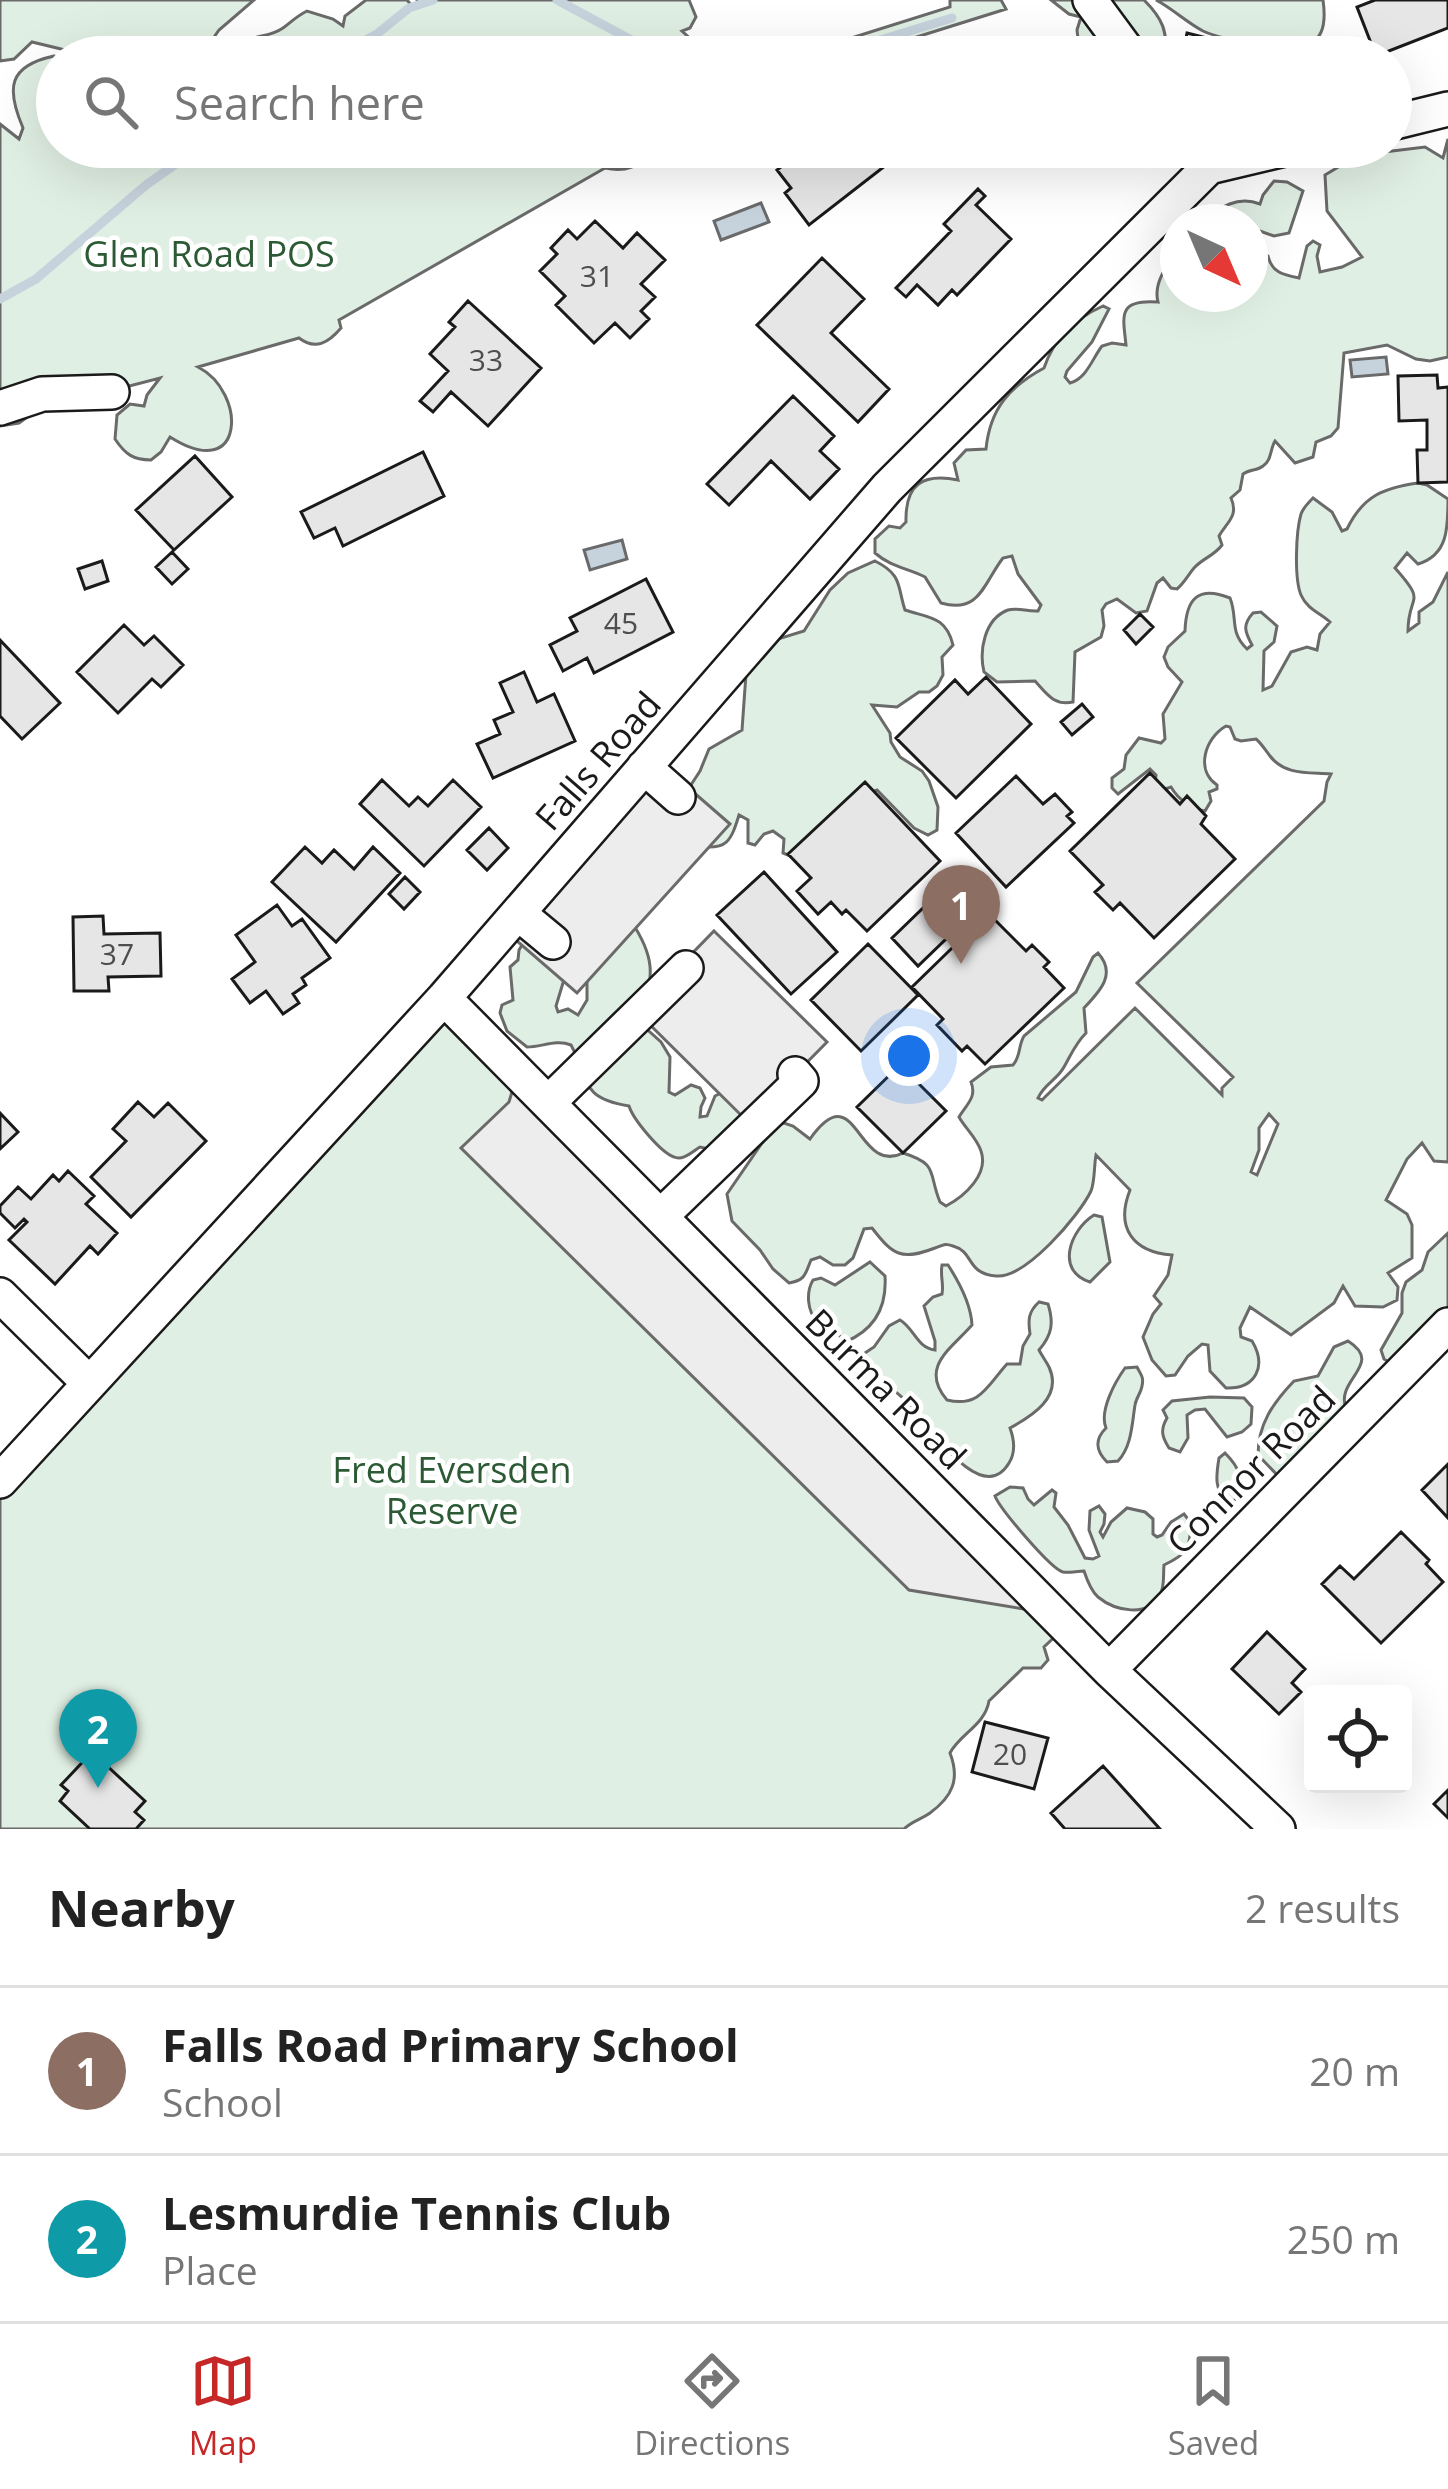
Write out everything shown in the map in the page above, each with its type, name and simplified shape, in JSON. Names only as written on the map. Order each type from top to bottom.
[{"type":"street","points":[[1090,0],[1117,36]]},
{"type":"street","points":[[1412,118],[1448,109]]},
{"type":"street","name":"Falls Road","points":[[0,1481],[445,998],[887,488],[1192,168]]},
{"type":"street","points":[[0,408],[42,394],[112,392]]},
{"type":"street","points":[[644,767],[678,797]]},
{"type":"street","points":[[518,913],[553,942]]},
{"type":"street","points":[[548,1103],[686,968]]},
{"type":"street","name":"Burma Road","points":[[445,998],[1109,1670],[1278,1829]]},
{"type":"street","points":[[661,1216],[801,1081],[795,1075]]},
{"type":"street","points":[[0,1295],[88,1383]]},
{"type":"street","name":"Connor Road","points":[[1109,1670],[1448,1325]]},
{"type":"green space","points":[[0,0],[254,0],[215,36],[36,36],[36,43],[14,59],[0,61]]},
{"type":"green space","points":[[366,0],[407,0],[412,6],[417,0],[689,0],[696,17],[682,31],[687,36],[262,36],[307,11],[343,26],[345,16]]},
{"type":"green space","points":[[950,0],[1001,0],[1006,9],[920,36],[858,36],[950,7]]},
{"type":"green space","points":[[1051,0],[1144,0],[1165,36],[1078,36],[1081,17]]},
{"type":"green space","points":[[1156,0],[1323,0],[1318,36],[1217,36]]},
{"type":"green space","name":"Glen Road POS","points":[[36,62],[36,168],[605,168],[339,320],[341,328],[327,341],[311,344],[299,338],[198,367],[225,395],[231,429],[225,443],[213,450],[195,449],[170,437],[161,452],[145,460],[130,455],[115,439],[117,415],[130,404],[144,406],[160,378],[37,410],[19,423],[0,426],[0,124],[19,139],[23,128],[13,90],[27,66]]},
{"type":"green space","points":[[1448,139],[1448,357],[1416,359],[1387,345],[1344,353],[1338,428],[1316,442],[1313,457],[1295,463],[1275,441],[1266,464],[1243,474],[1240,490],[1231,498],[1233,514],[1219,536],[1222,545],[1177,589],[1163,578],[1147,611],[1136,613],[1117,599],[1106,604],[1101,637],[1075,652],[1073,702],[1056,701],[1035,681],[997,682],[984,672],[983,646],[993,621],[1008,610],[1038,611],[1041,605],[1018,574],[1012,556],[1003,558],[972,600],[954,605],[941,603],[925,577],[875,553],[875,539],[889,526],[900,528],[906,522],[909,498],[918,484],[935,478],[958,480],[954,463],[966,450],[986,449],[1003,401],[1044,368],[1066,331],[1103,306],[1109,309],[1092,342],[1067,371],[1070,383],[1085,373],[1102,346],[1126,345],[1126,312],[1135,303],[1158,302],[1160,279],[1160,312],[1268,312],[1268,256],[1279,272],[1299,278],[1307,246],[1313,241],[1320,245],[1320,272],[1362,257],[1327,211],[1325,175],[1337,168],[1412,168],[1412,149],[1425,147],[1443,158]]},
{"type":"green space","points":[[1274,181],[1303,191],[1289,233],[1268,234],[1268,204],[1260,204]]},
{"type":"green space","points":[[1418,483],[1448,499],[1441,547],[1418,564],[1407,553],[1395,568],[1414,594],[1408,631],[1419,623],[1419,612],[1433,602],[1448,572],[1448,1162],[1434,1161],[1422,1143],[1407,1159],[1386,1200],[1407,1214],[1412,1225],[1412,1258],[1388,1273],[1398,1287],[1397,1300],[1383,1307],[1355,1306],[1343,1286],[1334,1303],[1291,1335],[1250,1307],[1241,1337],[1252,1341],[1258,1367],[1245,1385],[1226,1388],[1210,1371],[1208,1345],[1202,1344],[1175,1375],[1166,1376],[1152,1360],[1143,1337],[1161,1304],[1154,1296],[1168,1275],[1172,1255],[1147,1249],[1131,1236],[1125,1216],[1130,1190],[1096,1155],[1091,1191],[1075,1215],[1036,1257],[1008,1274],[979,1271],[965,1253],[948,1245],[899,1253],[872,1228],[864,1229],[853,1258],[845,1265],[833,1265],[820,1257],[811,1260],[802,1278],[789,1283],[732,1221],[727,1194],[773,1127],[784,1123],[810,1139],[826,1122],[838,1117],[848,1120],[875,1151],[887,1156],[903,1153],[922,1161],[946,1206],[968,1190],[982,1168],[979,1146],[959,1117],[972,1096],[971,1082],[991,1067],[1013,1065],[1024,1036],[1076,992],[1098,953],[1106,975],[1084,1008],[1086,1033],[1038,1098],[1042,1100],[1135,1008],[1222,1095],[1222,1088],[1233,1077],[1137,983],[1324,801],[1331,774],[1283,767],[1256,739],[1235,739],[1226,726],[1205,754],[1206,771],[1217,789],[1209,792],[1211,801],[1205,811],[1185,803],[1171,787],[1162,790],[1150,769],[1118,794],[1112,778],[1124,769],[1126,755],[1139,738],[1161,743],[1165,739],[1163,714],[1182,682],[1164,657],[1185,631],[1196,598],[1210,593],[1230,598],[1236,631],[1247,649],[1252,645],[1246,625],[1253,613],[1261,612],[1277,626],[1274,642],[1264,651],[1263,690],[1272,686],[1291,652],[1307,647],[1317,650],[1320,634],[1330,622],[1307,604],[1299,587],[1297,543],[1304,508],[1313,498],[1332,512],[1342,531],[1367,501],[1384,491]],"holes":[[[1269,1114],[1278,1124],[1257,1175],[1251,1172],[1259,1150],[1259,1128]]]},
{"type":"green space","points":[[875,561],[895,576],[905,610],[941,623],[953,645],[942,657],[943,675],[929,692],[919,692],[897,707],[872,705],[900,757],[929,781],[938,807],[937,830],[928,835],[914,828],[877,790],[857,797],[797,859],[783,853],[784,839],[773,831],[755,845],[748,843],[748,820],[739,815],[726,842],[697,846],[687,791],[709,749],[742,730],[747,660],[768,642],[804,631],[830,590],[848,573]]},
{"type":"green space","points":[[631,921],[649,960],[641,1024],[670,1057],[669,1092],[675,1095],[691,1085],[700,1088],[705,1098],[700,1117],[707,1116],[715,1096],[725,1091],[758,1099],[709,1149],[700,1147],[681,1158],[655,1142],[629,1106],[602,1098],[588,1086],[571,1045],[527,1047],[507,1031],[500,1013],[502,1005],[513,1000],[510,967],[524,942],[566,973],[556,1006],[558,1012],[568,1009],[578,1015],[587,1000],[587,969]]},
{"type":"green space","name":"Fred Eversden Reserve","points":[[444,998],[1066,1626],[1044,1647],[1048,1660],[1041,1668],[1023,1668],[989,1701],[983,1717],[950,1753],[954,1779],[944,1800],[904,1829],[0,1829],[0,1481]]},
{"type":"green space","points":[[1094,1215],[1102,1217],[1110,1262],[1090,1282],[1072,1269],[1070,1250],[1078,1230]]},
{"type":"green space","points":[[1448,1233],[1448,1335],[1392,1364],[1381,1350],[1402,1313],[1406,1282],[1422,1270],[1428,1252]]},
{"type":"green space","points":[[870,1262],[885,1276],[884,1298],[871,1324],[845,1342],[811,1312],[811,1285],[821,1278],[835,1285]]},
{"type":"green space","points":[[942,1265],[948,1265],[960,1286],[972,1325],[937,1368],[939,1388],[947,1400],[975,1398],[1007,1364],[1020,1364],[1033,1309],[1039,1302],[1048,1304],[1050,1311],[1049,1334],[1039,1350],[1049,1367],[1052,1388],[1036,1411],[1010,1428],[1013,1454],[997,1475],[984,1476],[954,1457],[906,1401],[859,1357],[900,1320],[924,1346],[935,1350],[924,1306],[942,1294]]},
{"type":"green space","points":[[1348,1341],[1362,1358],[1346,1390],[1347,1411],[1283,1481],[1258,1455],[1264,1424],[1294,1381],[1318,1376],[1334,1347]]},
{"type":"green space","points":[[1137,1367],[1143,1383],[1129,1441],[1118,1461],[1107,1462],[1098,1445],[1106,1428],[1106,1405],[1125,1368]]},
{"type":"green space","points":[[1244,1398],[1252,1407],[1251,1424],[1227,1437],[1205,1409],[1195,1410],[1187,1415],[1188,1438],[1180,1452],[1169,1448],[1163,1410],[1172,1401]]},
{"type":"green space","points":[[1225,1453],[1240,1479],[1238,1498],[1228,1503],[1217,1482],[1219,1458]]},
{"type":"green space","points":[[1010,1487],[1023,1488],[1034,1505],[1052,1490],[1056,1493],[1054,1507],[1085,1558],[1099,1556],[1089,1530],[1090,1511],[1099,1506],[1105,1514],[1103,1537],[1127,1508],[1153,1519],[1157,1537],[1184,1514],[1191,1523],[1188,1545],[1164,1565],[1163,1588],[1155,1602],[1131,1610],[1113,1606],[1096,1595],[1084,1571],[1063,1572],[1026,1538],[995,1496]]},
{"type":"shaded area","points":[[761,203],[769,222],[721,240],[714,221]]},
{"type":"shaded area","points":[[1386,357],[1388,374],[1352,377],[1350,360]]},
{"type":"shaded area","points":[[622,540],[627,559],[590,570],[584,550]]},
{"type":"shaded area","points":[[653,757],[730,824],[577,993],[503,929]]},
{"type":"shaded area","points":[[714,931],[827,1042],[748,1122],[636,1011]]},
{"type":"shaded area","points":[[514,1085],[1054,1614],[909,1590],[461,1148],[509,1102]]},
{"type":"building","points":[[1375,0],[1448,0],[1448,28],[1412,42],[1412,36],[1368,36],[1357,7]]},
{"type":"building","points":[[882,168],[809,225],[785,193],[791,188],[777,170]]},
{"type":"building","points":[[978,189],[985,196],[976,205],[1011,239],[957,295],[952,290],[938,305],[917,285],[906,297],[896,288],[951,231],[944,224]]},
{"type":"building","points":[[595,221],[623,248],[637,233],[665,260],[641,284],[655,297],[641,311],[649,319],[630,338],[615,323],[594,343],[556,305],[565,296],[540,271],[557,254],[551,248],[568,230],[577,239]]},
{"type":"building","points":[[822,258],[864,299],[831,333],[889,389],[858,422],[757,325]]},
{"type":"building","points":[[468,301],[541,368],[488,426],[451,392],[433,412],[420,401],[448,371],[430,354],[455,327],[449,322]]},
{"type":"building","points":[[1437,375],[1438,388],[1448,387],[1448,482],[1418,483],[1417,450],[1427,450],[1427,420],[1399,421],[1398,376]]},
{"type":"building","points":[[793,396],[834,436],[820,451],[839,469],[810,499],[771,461],[729,505],[707,484]]},
{"type":"building","points":[[423,452],[444,496],[343,546],[335,528],[314,538],[301,512]]},
{"type":"building","points":[[195,456],[232,497],[174,550],[136,510]]},
{"type":"building","points":[[172,552],[188,569],[172,584],[156,567]]},
{"type":"building","points":[[102,561],[108,581],[85,589],[78,569]]},
{"type":"building","points":[[646,579],[673,632],[594,673],[587,658],[563,671],[550,645],[577,631],[570,618]]},
{"type":"building","points":[[1140,614],[1153,627],[1136,644],[1124,630]]},
{"type":"building","points":[[124,625],[144,645],[154,636],[183,665],[161,687],[152,679],[118,713],[77,672]]},
{"type":"building","points":[[0,640],[60,703],[22,739],[0,716]]},
{"type":"building","points":[[524,672],[537,702],[554,694],[575,741],[493,778],[477,744],[500,734],[494,720],[513,712],[500,683]]},
{"type":"building","points":[[986,677],[1031,724],[956,798],[896,738],[955,680],[968,694]]},
{"type":"building","points":[[1082,704],[1093,717],[1072,735],[1061,722]]},
{"type":"building","points":[[1150,773],[1180,804],[1187,796],[1206,816],[1201,824],[1235,859],[1154,938],[1120,903],[1113,910],[1095,892],[1103,885],[1070,851]]},
{"type":"building","points":[[1016,776],[1043,804],[1055,794],[1072,812],[1067,816],[1074,823],[1006,887],[956,833]]},
{"type":"building","points":[[382,780],[409,806],[418,797],[428,806],[453,780],[481,807],[424,866],[360,804]]},
{"type":"building","points":[[865,782],[940,861],[867,931],[831,902],[818,914],[797,891],[811,878],[788,854]]},
{"type":"building","points":[[489,828],[508,848],[487,870],[467,850]]},
{"type":"building","points":[[305,847],[322,863],[334,850],[354,869],[373,847],[400,873],[336,942],[272,882]]},
{"type":"building","points":[[764,872],[837,952],[791,994],[717,915]]},
{"type":"building","points":[[405,877],[420,892],[404,909],[389,894]]},
{"type":"building","points":[[950,882],[976,910],[918,966],[892,938]]},
{"type":"building","points":[[277,905],[292,926],[302,919],[330,958],[302,978],[306,985],[293,994],[299,1003],[283,1014],[266,991],[250,1003],[232,979],[255,962],[236,935]]},
{"type":"building","points":[[988,913],[1026,951],[1032,945],[1064,988],[985,1064],[967,1046],[962,1051],[937,1025],[943,1019],[912,987]]},
{"type":"building","points":[[103,916],[104,934],[160,933],[161,976],[108,977],[109,991],[74,991],[73,917]]},
{"type":"building","points":[[868,944],[918,995],[861,1051],[811,1000]]},
{"type":"building","points":[[900,1065],[946,1111],[903,1153],[857,1107]]},
{"type":"building","points":[[138,1102],[154,1117],[168,1103],[206,1141],[131,1217],[91,1177],[126,1141],[113,1129]]},
{"type":"building","points":[[0,1113],[18,1132],[0,1149]]},
{"type":"building","points":[[68,1171],[94,1196],[86,1204],[117,1233],[98,1254],[90,1246],[55,1284],[9,1240],[27,1222],[24,1219],[15,1228],[0,1213],[0,1206],[18,1187],[31,1199],[53,1175],[59,1181]]},
{"type":"building","points":[[1448,1464],[1448,1518],[1422,1490]]},
{"type":"building","points":[[1401,1532],[1443,1582],[1381,1643],[1322,1584],[1340,1566],[1354,1579]]},
{"type":"building","points":[[1267,1632],[1305,1669],[1292,1683],[1301,1692],[1279,1714],[1232,1669]]},
{"type":"building","points":[[985,1722],[1048,1738],[1034,1789],[972,1772]]},
{"type":"building","points":[[92,1752],[145,1801],[135,1812],[144,1820],[136,1829],[90,1829],[60,1801],[68,1791],[61,1785]]},
{"type":"building","points":[[1103,1766],[1160,1829],[1065,1829],[1051,1813]]},
{"type":"building","points":[[1448,1790],[1448,1818],[1434,1804]]},
{"type":"waterway","points":[[373,36],[409,8],[433,0]]},
{"type":"waterway","points":[[557,0],[624,36]]},
{"type":"waterway","points":[[893,36],[952,18]]},
{"type":"waterway","points":[[0,299],[36,279],[170,168]]},
{"type":"place","name":"Falls Road Primary School","points":[[961,964]]},
{"type":"place","name":"Lesmurdie Tennis Club","points":[[98,1788]]}]
